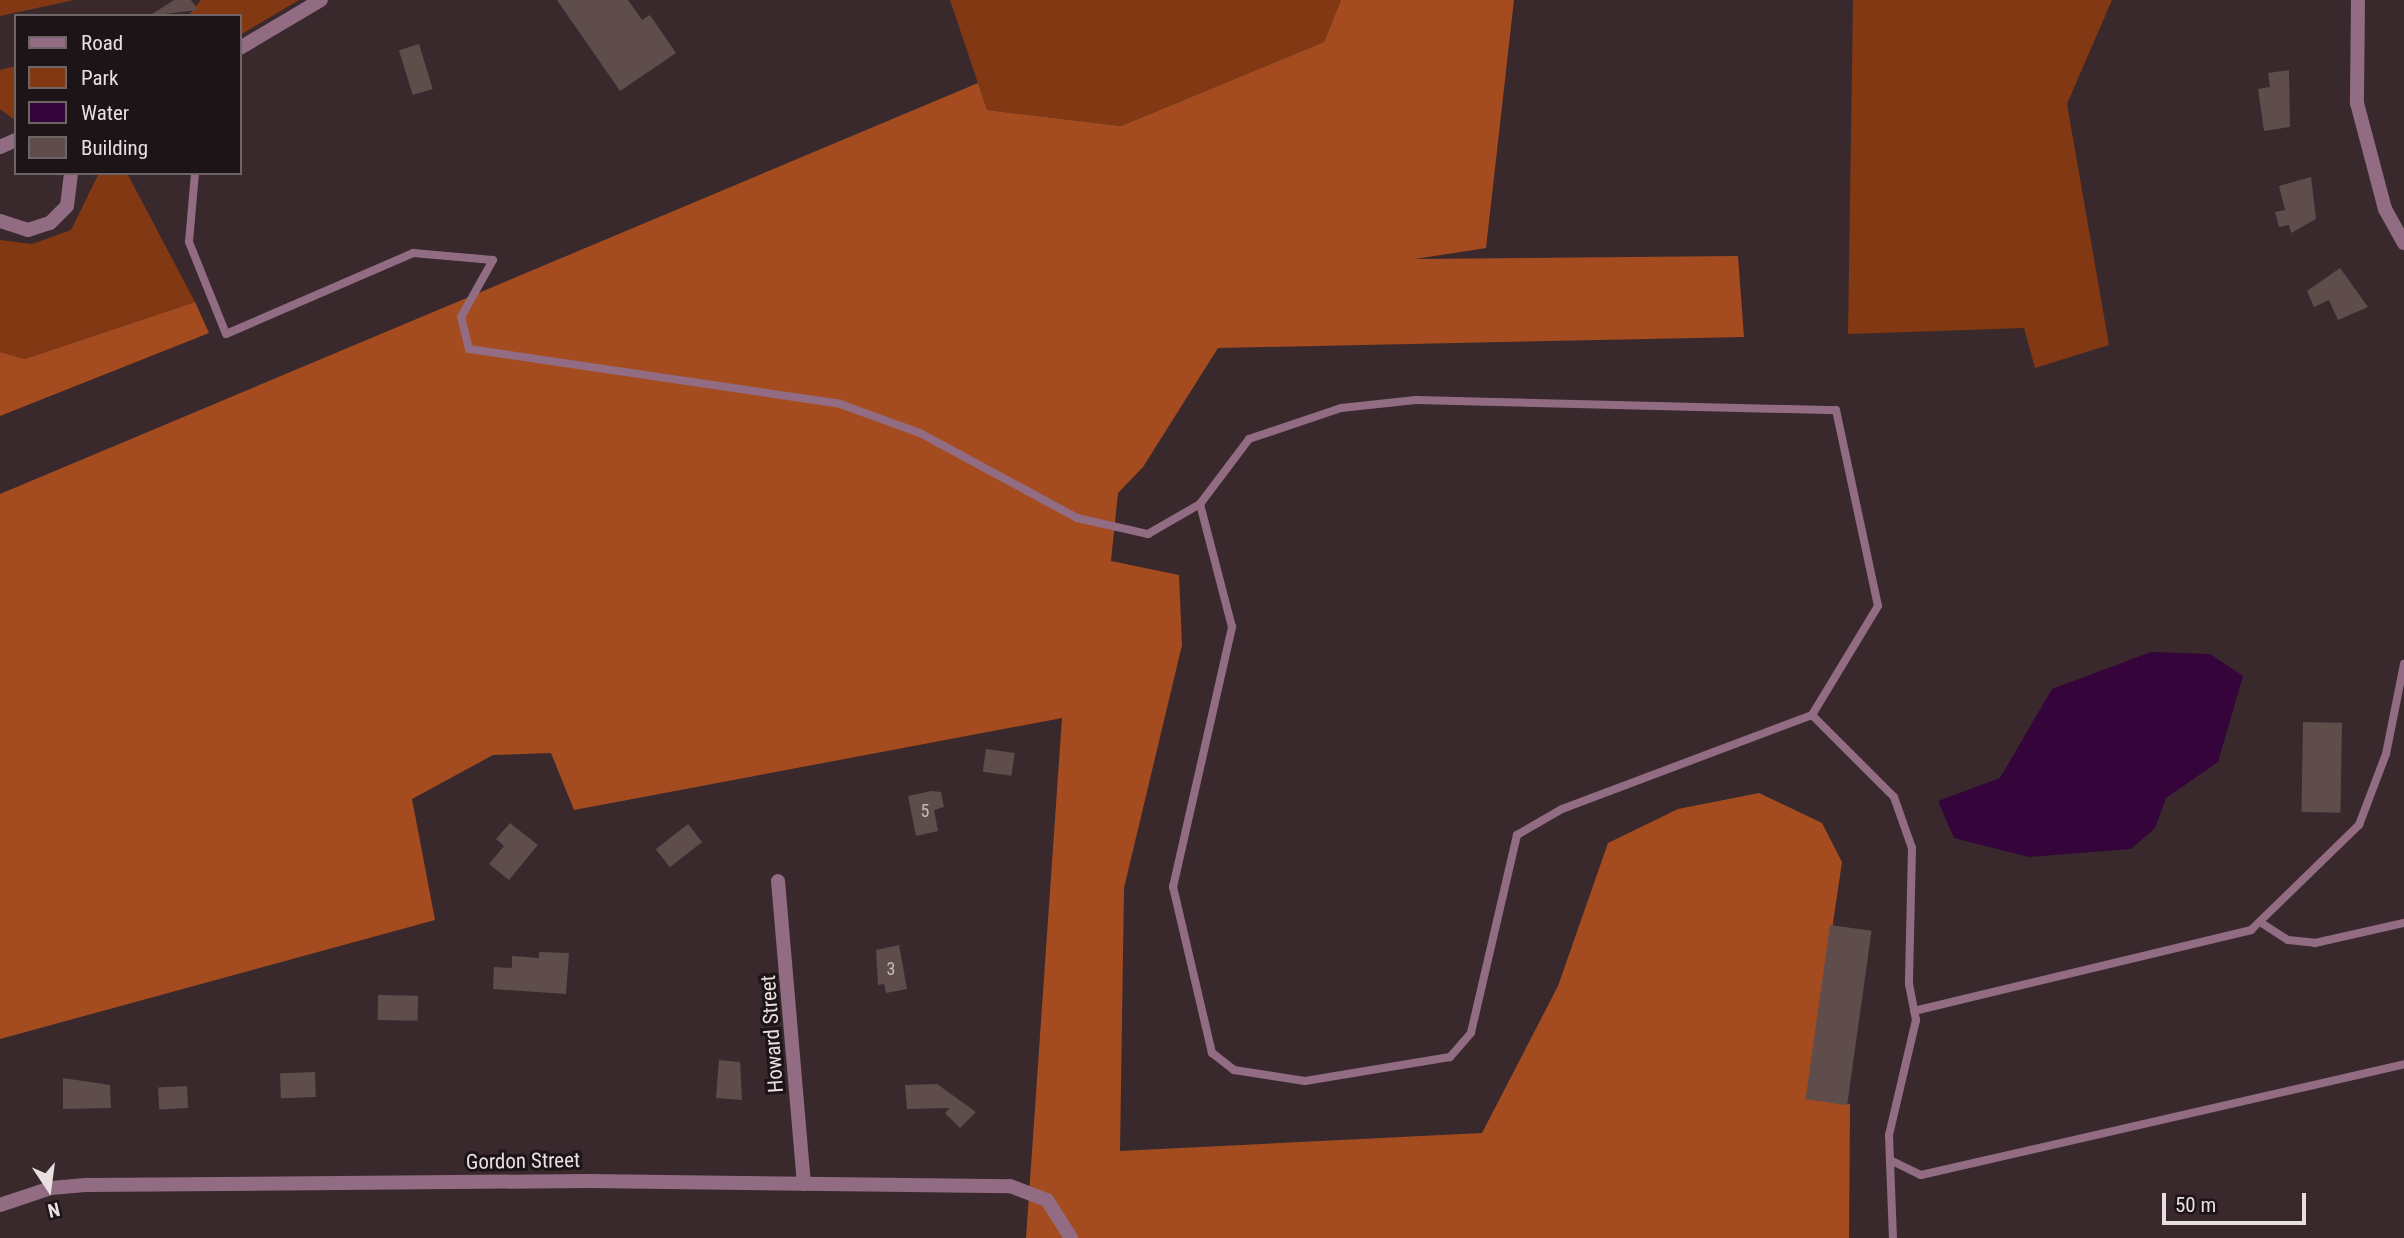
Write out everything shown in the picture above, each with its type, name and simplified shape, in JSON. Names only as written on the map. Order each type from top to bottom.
[{"type":"street","points":[[242,47],[321,0]]},
{"type":"street","points":[[2358,0],[2357,103],[2385,209],[2404,243]]},
{"type":"street","points":[[0,221],[28,230],[51,223],[67,206],[71,175]]},
{"type":"street","name":"Howard Street","points":[[778,881],[804,1184]]},
{"type":"street","name":"Gordon Street","points":[[0,1205],[51,1188],[88,1185],[1010,1186],[1047,1200],[1071,1238]]},
{"type":"lane","points":[[195,175],[189,242],[226,334],[413,253],[493,260],[461,317],[469,349],[840,404],[920,433],[1077,518],[1148,534],[1200,505],[1249,439],[1341,408],[1416,400],[1836,411],[1878,606],[1812,715],[1562,809],[1517,835],[1471,1033],[1450,1057],[1305,1081],[1234,1070],[1212,1053],[1174,887],[1232,627],[1200,505]]},
{"type":"lane","points":[[1914,1011],[2251,930],[2359,825],[2386,754],[2404,664]]},
{"type":"lane","points":[[1812,715],[1894,797],[1912,848],[1909,984],[1914,1011],[1889,1135],[1893,1238]]},
{"type":"lane","points":[[2260,922],[2288,940],[2315,943],[2404,923]]},
{"type":"lane","points":[[1890,1160],[1921,1175],[2404,1064]]},
{"type":"green space","points":[[0,0],[74,0],[0,16]]},
{"type":"green space","points":[[201,0],[299,0],[242,34],[242,14],[190,14]]},
{"type":"green space","points":[[950,0],[1341,0],[1324,42],[1121,126],[987,110]]},
{"type":"green space","points":[[1853,0],[2112,0],[2067,104],[2109,345],[2035,368],[2024,328],[1848,334]]},
{"type":"green space","points":[[14,66],[14,120],[0,109],[0,70]]},
{"type":"green space","points":[[98,175],[128,175],[195,302],[25,359],[0,352],[0,240],[32,244],[71,230]]},
{"type":"shaded area","points":[[1341,0],[1514,0],[1486,248],[1415,259],[1738,256],[1744,337],[1218,348],[1143,467],[1118,493],[1111,561],[1179,575],[1182,645],[1124,888],[1120,1151],[1482,1133],[1558,986],[1608,843],[1678,809],[1759,793],[1822,823],[1842,862],[1807,1098],[1850,1104],[1849,1238],[1026,1238],[1062,718],[574,810],[551,753],[493,755],[412,799],[435,920],[0,1039],[0,494],[978,83],[987,110],[1121,126],[1324,42]]},
{"type":"shaded area","points":[[195,302],[209,333],[0,416],[0,352],[25,359]]},
{"type":"water","points":[[2151,652],[2210,654],[2243,676],[2218,762],[2166,798],[2155,828],[2131,849],[2029,857],[1954,838],[1938,801],[2000,778],[2052,689]]},
{"type":"building","points":[[174,0],[191,0],[198,10],[165,14],[152,14]]},
{"type":"building","points":[[557,0],[628,0],[642,20],[650,15],[676,53],[620,91]]},
{"type":"building","points":[[419,44],[433,89],[413,95],[399,50]]},
{"type":"building","points":[[2289,70],[2290,127],[2264,131],[2258,89],[2270,87],[2268,73]]},
{"type":"building","points":[[2311,177],[2316,219],[2291,233],[2289,225],[2279,227],[2275,212],[2285,210],[2279,186]]},
{"type":"building","points":[[2340,268],[2368,307],[2338,320],[2329,300],[2314,307],[2307,291]]},
{"type":"building","points":[[2303,722],[2342,723],[2340,813],[2301,812]]},
{"type":"building","points":[[986,749],[1015,753],[1012,776],[983,772]]},
{"type":"building","points":[[931,791],[941,792],[944,807],[934,810],[938,831],[916,836],[908,796]]},
{"type":"building","points":[[510,823],[538,845],[509,880],[489,864],[504,846],[496,839]]},
{"type":"building","points":[[688,824],[702,842],[670,867],[656,849]]},
{"type":"building","points":[[1830,925],[1872,931],[1847,1105],[1806,1099]]},
{"type":"building","points":[[899,945],[907,989],[886,993],[884,984],[878,985],[876,950]]},
{"type":"building","points":[[539,952],[569,953],[566,994],[493,989],[494,967],[512,968],[512,956],[539,958]]},
{"type":"building","points":[[378,995],[418,996],[418,1021],[378,1020]]},
{"type":"building","points":[[719,1060],[740,1062],[742,1100],[716,1098]]},
{"type":"building","points":[[315,1072],[316,1097],[281,1098],[280,1073]]},
{"type":"building","points":[[63,1078],[110,1085],[111,1108],[63,1109]]},
{"type":"building","points":[[937,1084],[976,1112],[960,1128],[945,1113],[950,1108],[907,1109],[905,1085]]},
{"type":"building","points":[[187,1086],[188,1108],[159,1109],[158,1088]]}]
